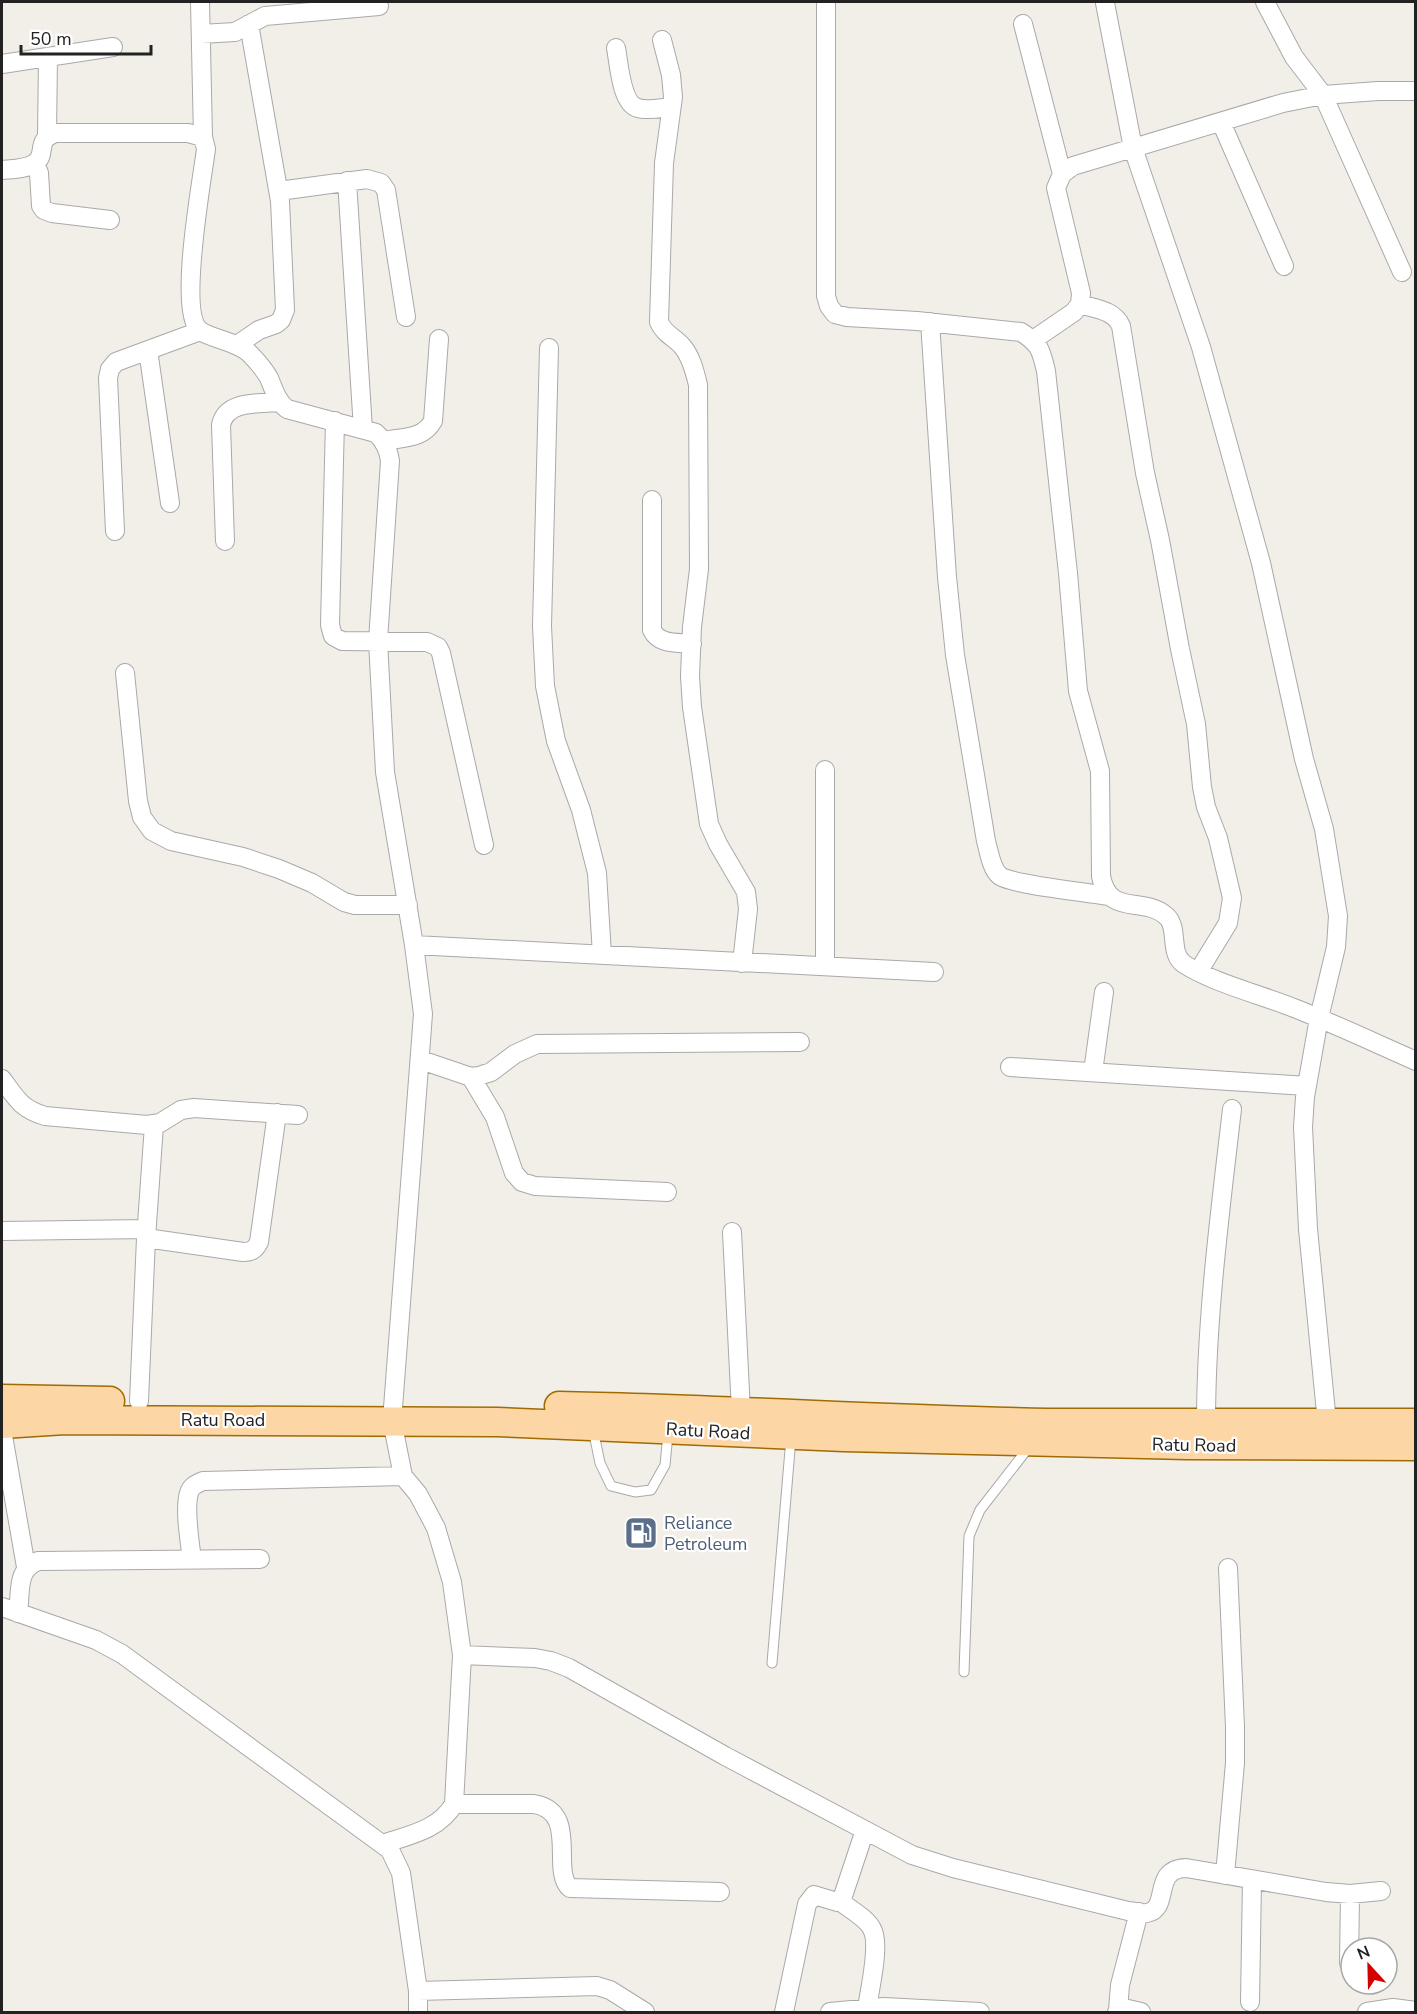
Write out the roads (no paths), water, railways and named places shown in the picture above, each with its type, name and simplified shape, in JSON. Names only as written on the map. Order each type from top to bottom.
[{"type":"main road","name":"Ratu Road","points":[[2,1399],[140,1401],[393,1412],[671,1419],[791,1435],[1033,1442],[1328,1434],[1416,1423]]},
{"type":"main road","name":"Ratu Road","points":[[2,1424],[65,1420],[393,1412]]},
{"type":"main road","name":"Ratu Road","points":[[671,1419],[741,1412],[1047,1423],[1206,1424],[1328,1434],[1416,1446]]},
{"type":"street","points":[[200,2],[203,137],[206,149],[190,275],[194,320],[200,331],[237,345],[248,352],[267,375],[279,402],[287,409],[376,433],[384,441],[390,461],[378,641],[385,772],[408,905],[423,1014],[393,1412],[403,1476],[418,1494],[431,1519],[446,1558],[452,1582],[462,1655],[454,1804],[443,1819],[429,1828],[383,1844]]},
{"type":"street","points":[[826,2],[826,296],[829,306],[835,314],[847,317],[930,322],[1021,332],[1033,340],[1041,350],[1046,371],[1067,561],[1078,691],[1100,771],[1101,876],[1108,896]]},
{"type":"street","points":[[1265,2],[1294,57],[1323,96],[1402,272]]},
{"type":"street","points":[[1105,3],[1133,148],[1204,358],[1261,563],[1304,759],[1324,829],[1338,916],[1336,947],[1319,1018],[1307,1086],[1303,1127],[1308,1229],[1328,1434]]},
{"type":"street","points":[[201,34],[235,32],[265,16],[379,6]]},
{"type":"street","points":[[237,345],[259,330],[276,324],[281,320],[285,310],[279,191],[249,24]]},
{"type":"street","points":[[1023,24],[1062,174]]},
{"type":"street","points":[[662,40],[671,75],[673,97],[664,163],[658,312],[662,328],[681,345],[689,357],[698,385],[699,569],[692,644],[692,707],[709,824],[746,892],[748,909],[742,963]]},
{"type":"street","points":[[2,64],[113,47]]},
{"type":"street","points":[[616,48],[625,95],[633,106],[640,109],[671,107]]},
{"type":"street","points":[[47,136],[48,57]]},
{"type":"street","points":[[1033,340],[1074,312],[1080,304],[1081,293],[1056,188],[1062,174],[1073,166],[1283,103],[1323,96],[1378,91],[1416,91]]},
{"type":"street","points":[[1221,122],[1284,266]]},
{"type":"street","points":[[2,170],[35,163],[39,158],[42,142],[47,136],[56,134],[188,133],[203,137]]},
{"type":"street","points":[[35,163],[39,173],[41,206],[44,210],[110,220]]},
{"type":"street","points":[[279,191],[347,181],[375,180],[381,183],[386,190],[406,317]]},
{"type":"street","points":[[347,181],[363,429]]},
{"type":"street","points":[[1080,304],[1112,313],[1121,326],[1145,473],[1196,724],[1202,787],[1206,807],[1218,838],[1232,898],[1228,923],[1198,972]]},
{"type":"street","points":[[930,322],[947,577],[955,655],[986,841],[992,864],[999,875],[1014,881],[1108,896],[1119,902],[1160,911],[1168,917],[1172,925],[1176,952],[1181,962],[1198,972],[1319,1018],[1416,1061]]},
{"type":"street","points":[[115,531],[108,378],[110,369],[116,362],[200,331]]},
{"type":"street","points":[[384,441],[421,434],[428,430],[433,420],[439,339]]},
{"type":"street","points":[[549,348],[542,626],[545,686],[556,741],[581,810],[597,873],[602,956]]},
{"type":"street","points":[[148,350],[170,503]]},
{"type":"street","points":[[225,542],[221,425],[223,416],[229,409],[238,406],[279,402]]},
{"type":"street","points":[[335,421],[330,624],[333,636],[342,641],[427,642],[438,647],[484,845]]},
{"type":"street","points":[[652,500],[652,630],[658,639],[692,644]]},
{"type":"street","points":[[124,673],[138,801],[142,817],[152,831],[171,841],[243,857],[279,869],[312,883],[344,902],[355,905],[408,905]]},
{"type":"street","points":[[825,770],[825,966]]},
{"type":"street","points":[[414,945],[934,972]]},
{"type":"street","points":[[1093,1072],[1104,992]]},
{"type":"street","points":[[421,1060],[471,1077],[491,1072],[515,1054],[537,1044],[800,1042]]},
{"type":"street","points":[[1010,1067],[1307,1086]]},
{"type":"street","points":[[471,1077],[495,1118],[514,1173],[522,1182],[535,1186],[667,1192]]},
{"type":"street","points":[[2,1079],[22,1106],[30,1112],[45,1116],[154,1125],[181,1110],[194,1108],[298,1114]]},
{"type":"street","points":[[1206,1424],[1206,1387],[1216,1249],[1232,1109]]},
{"type":"street","points":[[2,1231],[146,1234],[251,1252],[259,1242],[277,1113]]},
{"type":"street","points":[[140,1401],[146,1234],[154,1125]]},
{"type":"street","points":[[732,1232],[741,1412]]},
{"type":"street","points":[[2,1430],[26,1567]]},
{"type":"street","points":[[192,1560],[189,1493],[193,1486],[202,1481],[403,1476]]},
{"type":"street","points":[[260,1559],[38,1561],[23,1571],[10,1610],[96,1640],[122,1654],[383,1844],[396,1859],[401,1873],[418,1991],[418,2013]]},
{"type":"street","points":[[1225,1875],[1235,1727],[1228,1568]]},
{"type":"street","points":[[462,1655],[535,1658],[569,1668],[724,1756],[912,1855],[953,1868],[1139,1912],[1151,1911],[1158,1904],[1166,1876],[1176,1868],[1326,1892],[1350,1894],[1382,1891]]},
{"type":"street","points":[[454,1804],[534,1804],[553,1812],[561,1833],[565,1879],[570,1888],[720,1892]]},
{"type":"street","points":[[840,1901],[865,1830]]},
{"type":"street","points":[[1250,2002],[1252,1880]]},
{"type":"street","points":[[1349,1936],[1350,1894]]},
{"type":"street","points":[[784,2013],[807,1904],[810,1898],[818,1895],[833,1901],[840,1901],[868,1924],[874,1936],[875,1948],[867,2009]]},
{"type":"street","points":[[1139,1912],[1120,1985],[1118,2011],[1128,2009],[1141,2013]]},
{"type":"street","points":[[418,1991],[597,1986],[610,1990],[645,2013]]},
{"type":"street","points":[[830,2013],[884,2007],[980,2013]]},
{"type":"street","points":[[1367,2013],[1393,2008],[1416,2012]]},
{"type":"lane","points":[[591,1416],[600,1463],[611,1486],[635,1492],[651,1490],[665,1465],[671,1419]]},
{"type":"lane","points":[[772,1663],[791,1435]]},
{"type":"lane","points":[[964,1672],[969,1536],[980,1510],[1033,1442]]},
{"type":"place","name":"Reliance Petroleum","points":[[641,1533]]}]
